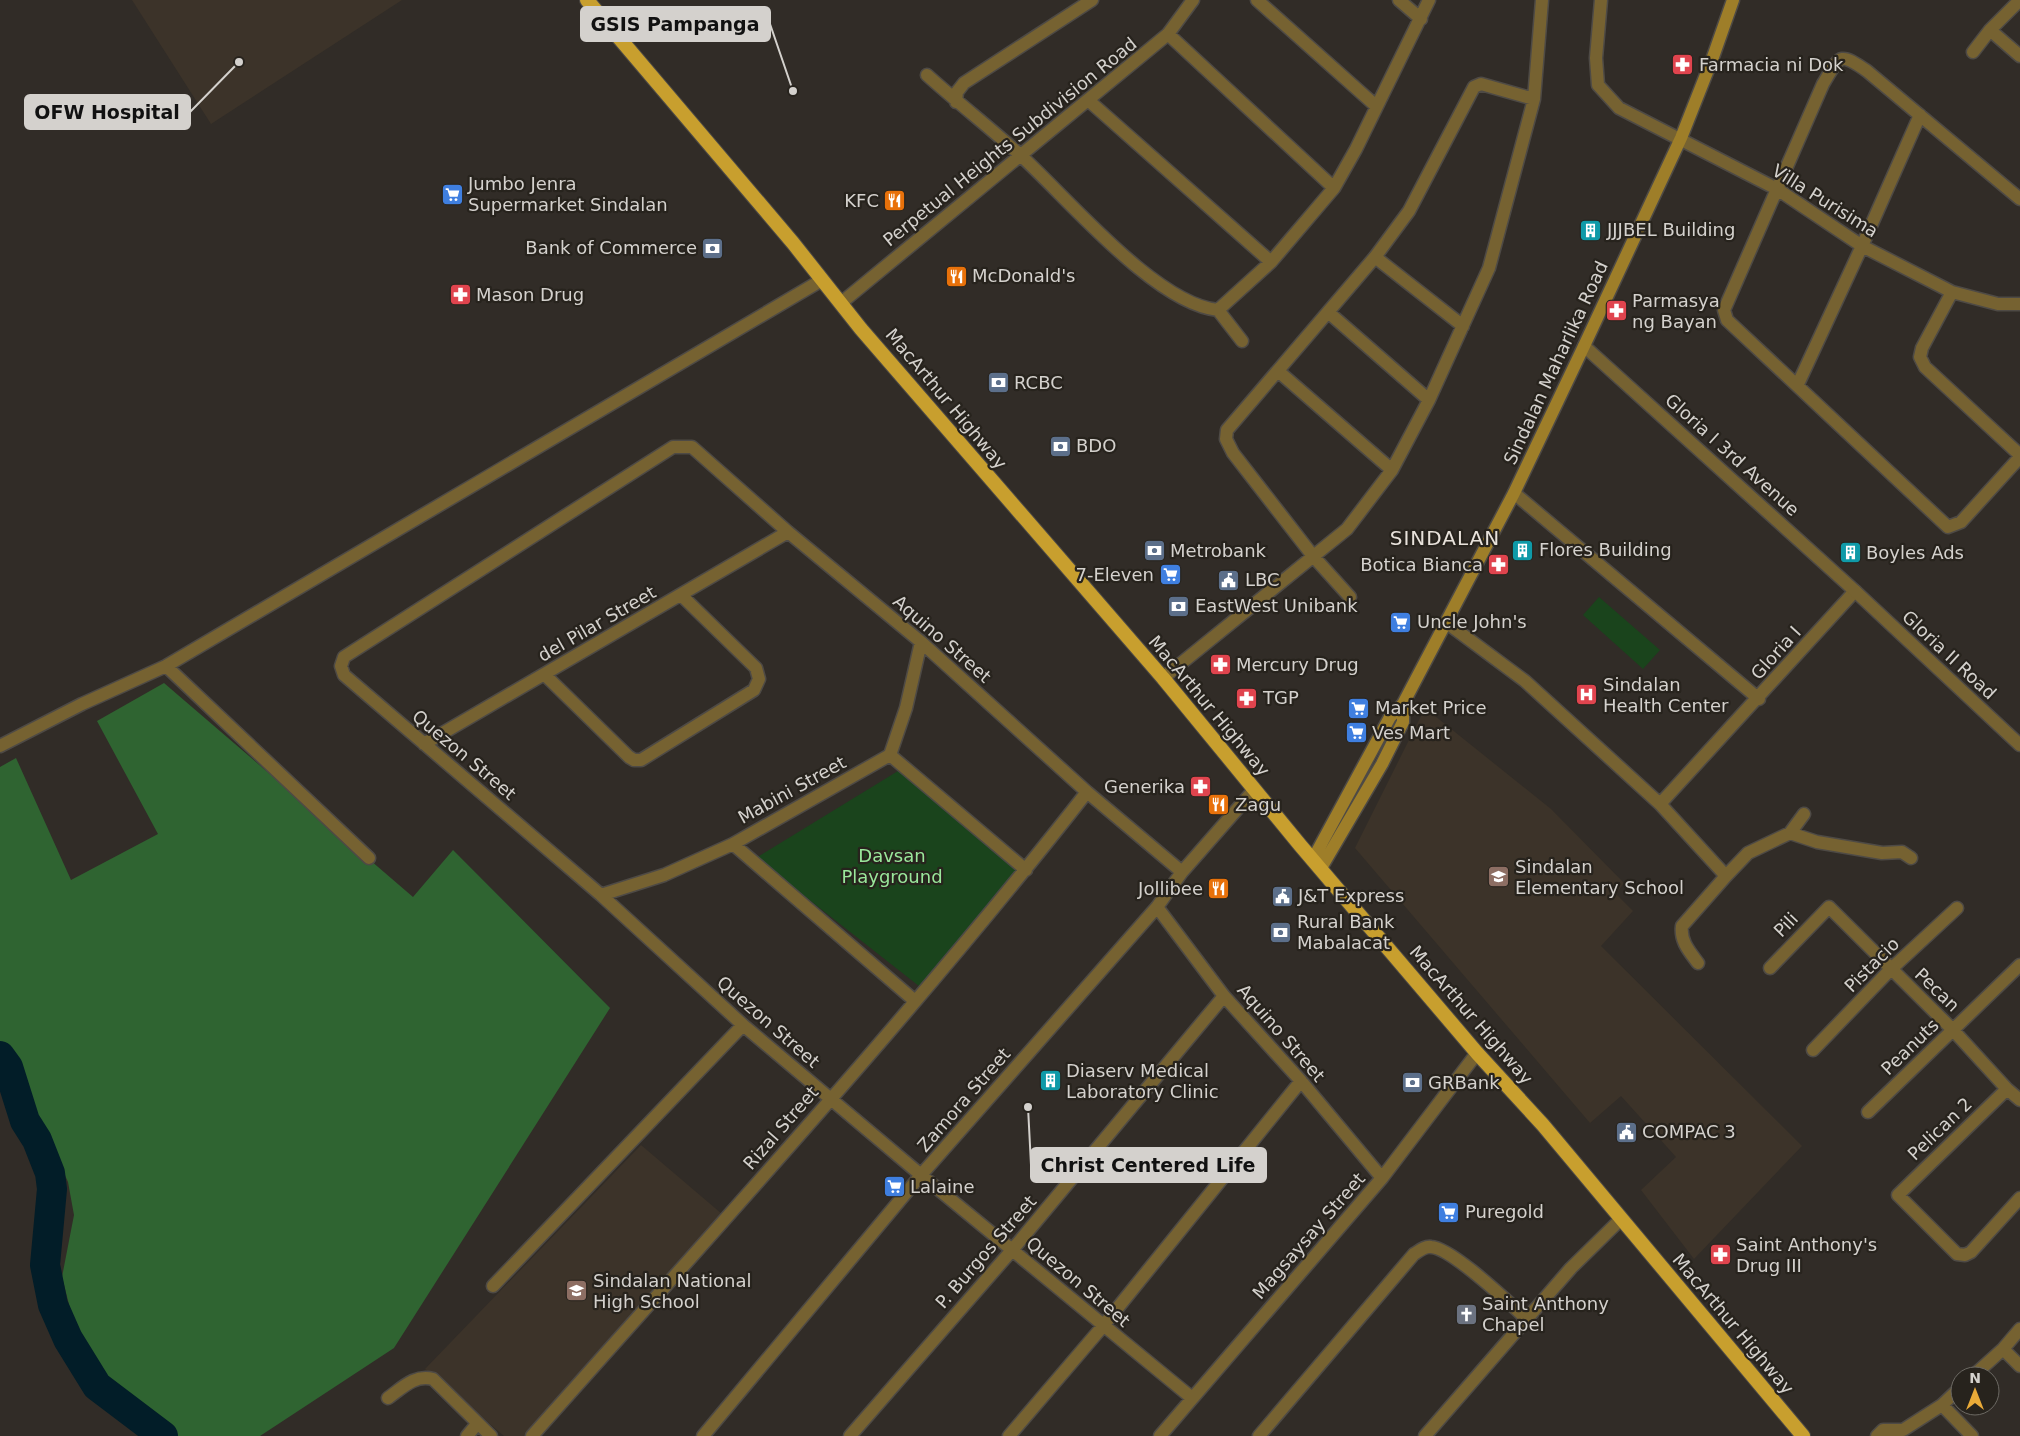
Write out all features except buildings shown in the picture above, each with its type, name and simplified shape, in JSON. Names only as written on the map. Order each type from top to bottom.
[{"type":"highway","name":"MacArthur Highway","points":[[587,0],[1017,512],[1163,678],[1254,790],[1477,1053],[1543,1125],[1620,1220],[1803,1436]]},
{"type":"main road","name":"Sindalan Maharlika Road","points":[[1317,863],[1386,756],[1403,722],[1403,704],[1514,494],[1681,138],[1733,0]]},
{"type":"street","points":[[956,102],[957,92],[964,83],[1092,0]]},
{"type":"street","name":"Perpetual Heights Subdivision Road","points":[[841,303],[1168,34],[1194,0]]},
{"type":"street","points":[[1257,0],[1376,106]]},
{"type":"street","points":[[1399,0],[1421,19]]},
{"type":"street","points":[[1218,310],[1270,262],[1334,188],[1356,149],[1429,0]]},
{"type":"street","points":[[1163,678],[1347,529],[1392,470],[1429,400],[1489,268],[1534,99],[1542,0]]},
{"type":"street","points":[[1973,52],[1990,30],[2020,0]]},
{"type":"street","name":"Villa Purisima","points":[[1597,1],[1596,58],[1598,85],[1619,108],[1681,138],[1777,189],[1862,246],[1952,292],[1998,304],[2020,304]]},
{"type":"street","points":[[1990,30],[2020,56]]},
{"type":"street","points":[[1168,34],[1334,188]]},
{"type":"street","points":[[1952,292],[1922,348],[1920,357],[1924,367],[2020,456],[1961,522],[1948,527],[1724,315],[1724,310],[1823,84],[1837,61],[1842,58],[1849,58],[1867,71],[2020,199]]},
{"type":"street","points":[[926,74],[956,102],[1020,154],[1130,260],[1177,297],[1218,310],[1242,341]]},
{"type":"street","points":[[1350,597],[1313,556],[1233,453],[1226,440],[1227,430],[1376,257],[1409,211],[1474,87],[1481,84],[1534,99]]},
{"type":"street","points":[[1088,100],[1270,262]]},
{"type":"street","points":[[1798,384],[1920,114]]},
{"type":"street","points":[[1376,257],[1463,326]]},
{"type":"street","points":[[0,746],[82,704],[166,666],[822,280]]},
{"type":"street","points":[[1328,312],[1429,400]]},
{"type":"street","name":"Gloria I 3rd Avenue","points":[[1584,346],[1855,591]]},
{"type":"street","points":[[1278,372],[1392,470]]},
{"type":"street","name":"Aquino Street","points":[[344,657],[673,447],[692,447],[788,532],[921,642],[1087,792],[1182,872]]},
{"type":"street","points":[[1514,494],[1759,699]]},
{"type":"street","name":"del Pilar Street","points":[[424,744],[788,532]]},
{"type":"street","name":"Gloria I","points":[[1660,804],[1759,699],[1855,591]]},
{"type":"street","name":"Gloria II Road","points":[[1855,591],[2020,744]]},
{"type":"street","points":[[545,674],[628,757],[634,760],[641,760],[754,690],[759,679],[756,668],[681,595]]},
{"type":"street","points":[[1447,623],[1525,681],[1660,804],[1726,876]]},
{"type":"street","points":[[921,642],[906,708],[890,755],[1026,870]]},
{"type":"street","name":"Quezon Street","points":[[344,657],[341,666],[344,675],[601,894],[743,1025],[921,1175],[1192,1398]]},
{"type":"street","points":[[166,666],[369,858]]},
{"type":"street","name":"Mabini Street","points":[[601,894],[664,875],[733,844],[890,755]]},
{"type":"street","name":"Zamora Street","points":[[703,1436],[921,1175],[1157,907],[1182,872],[1254,790]]},
{"type":"street","name":"Rizal Street","points":[[532,1436],[915,1001],[1026,870],[1087,792]]},
{"type":"street","points":[[1698,962],[1686,946],[1681,935],[1682,926],[1748,853],[1790,833],[1804,814]]},
{"type":"street","points":[[1790,833],[1817,842],[1882,853],[1902,852],[1912,858]]},
{"type":"street","points":[[733,844],[915,1001]]},
{"type":"street","name":"Pili","points":[[1770,968],[1828,906]]},
{"type":"street","name":"Pecan","points":[[1828,906],[2016,1094]]},
{"type":"street","name":"Aquino Street","points":[[1157,907],[1224,996],[1301,1082],[1382,1178]]},
{"type":"street","name":"Pistacio","points":[[1813,1050],[1890,970],[1957,908]]},
{"type":"street","name":"Peanuts","points":[[1868,1112],[2020,965]]},
{"type":"street","name":"P. Burgos Street","points":[[850,1436],[1013,1249],[1224,996]]},
{"type":"street","points":[[493,1286],[743,1025]]},
{"type":"street","name":"Magsaysay Street","points":[[1160,1436],[1382,1178],[1477,1053]]},
{"type":"street","points":[[1010,1436],[1103,1326],[1301,1082]]},
{"type":"street","name":"Pelican 2","points":[[2016,1094],[1898,1195],[1957,1254],[1965,1255],[1971,1252],[2020,1198]]},
{"type":"street","points":[[1425,1436],[1571,1268],[1620,1220]]},
{"type":"street","points":[[1259,1436],[1414,1254],[1428,1246],[1438,1248],[1465,1266],[1527,1319]]},
{"type":"street","points":[[1984,1366],[2003,1349],[2020,1329]]},
{"type":"street","points":[[2003,1349],[2020,1366]]},
{"type":"street","points":[[388,1398],[413,1380],[424,1376],[433,1379],[491,1436]]},
{"type":"street","points":[[1877,1436],[1883,1430],[1902,1433],[1950,1397]]},
{"type":"street","points":[[1942,1405],[1972,1436]]},
{"type":"street","points":[[467,1436],[477,1424]]},
{"type":"shaded area","points":[[132,0],[402,0],[211,124]]},
{"type":"shaded area","points":[[1425,708],[1551,809],[1624,883],[1616,894],[1633,911],[1601,946],[1802,1146],[1694,1259],[1641,1190],[1676,1157],[1621,1096],[1590,1123],[1355,848]]},
{"type":"shaded area","name":"Sindalan National High School","points":[[641,1145],[722,1214],[526,1436],[504,1436],[425,1369]]},
{"type":"green space","points":[[1599,597],[1660,650],[1643,669],[1583,615]]},
{"type":"green space","points":[[164,683],[413,897],[453,850],[610,1008],[394,1348],[260,1436],[170,1436],[102,1377],[74,1324],[62,1277],[74,1215],[68,1182],[26,1088],[0,1044],[0,767],[16,758],[71,880],[158,834],[97,721]]},
{"type":"green space","name":"Davsan Playground","points":[[898,771],[1023,874],[924,990],[756,858]]},
{"type":"waterway","points":[[0,1056],[8,1067],[25,1121],[37,1140],[50,1173],[52,1189],[45,1265],[53,1305],[68,1339],[97,1386],[163,1436]]},
{"type":"place","name":"OFW Hospital","points":[[239,62]]},
{"type":"place","name":"Farmacia ni Dok","points":[[1683,65]]},
{"type":"place","name":"GSIS Pampanga","points":[[793,91]]},
{"type":"place","name":"Jumbo Jenra Supermarket Sindalan","points":[[452,194]]},
{"type":"place","name":"KFC","points":[[895,201]]},
{"type":"place","name":"JJJBEL Building","points":[[1591,230]]},
{"type":"place","name":"Bank of Commerce","points":[[713,248]]},
{"type":"place","name":"McDonald's","points":[[956,276]]},
{"type":"place","name":"Mason Drug","points":[[460,295]]},
{"type":"place","name":"Parmasya ng Bayan","points":[[1616,311]]},
{"type":"place","name":"RCBC","points":[[998,383]]},
{"type":"place","name":"BDO","points":[[1060,446]]},
{"type":"place","name":"Flores Building","points":[[1523,550]]},
{"type":"place","name":"Metrobank","points":[[1154,551]]},
{"type":"place","name":"Boyles Ads","points":[[1850,553]]},
{"type":"place","name":"Botica Bianca","points":[[1499,565]]},
{"type":"place","name":"7-Eleven","points":[[1170,575]]},
{"type":"place","name":"LBC","points":[[1229,580]]},
{"type":"place","name":"EastWest Unibank","points":[[1179,606]]},
{"type":"place","name":"Uncle John's","points":[[1401,622]]},
{"type":"place","name":"Mercury Drug","points":[[1220,665]]},
{"type":"place","name":"Sindalan Health Center","points":[[1587,695]]},
{"type":"place","name":"TGP","points":[[1247,698]]},
{"type":"place","name":"Market Price","points":[[1359,708]]},
{"type":"place","name":"Ves Mart","points":[[1356,733]]},
{"type":"place","name":"Generika","points":[[1201,787]]},
{"type":"place","name":"Zagu","points":[[1219,805]]},
{"type":"place","name":"Sindalan Elementary School","points":[[1499,877]]},
{"type":"place","name":"Jollibee","points":[[1219,889]]},
{"type":"place","name":"J&T Express","points":[[1282,896]]},
{"type":"place","name":"Rural Bank Mabalacat","points":[[1281,932]]},
{"type":"place","name":"Diaserv Medical Laboratory Clinic","points":[[1050,1081]]},
{"type":"place","name":"GRBank","points":[[1412,1083]]},
{"type":"place","name":"Christ Centered Life","points":[[1028,1107]]},
{"type":"place","name":"COMPAC 3","points":[[1626,1132]]},
{"type":"place","name":"Lalaine","points":[[894,1187]]},
{"type":"place","name":"Puregold","points":[[1449,1212]]},
{"type":"place","name":"Saint Anthony's Drug III","points":[[1720,1255]]},
{"type":"place","name":"Sindalan National High School","points":[[577,1291]]},
{"type":"place","name":"Saint Anthony Chapel","points":[[1466,1314]]},
{"type":"district","name":"SINDALAN","points":[[1445,538]]}]
